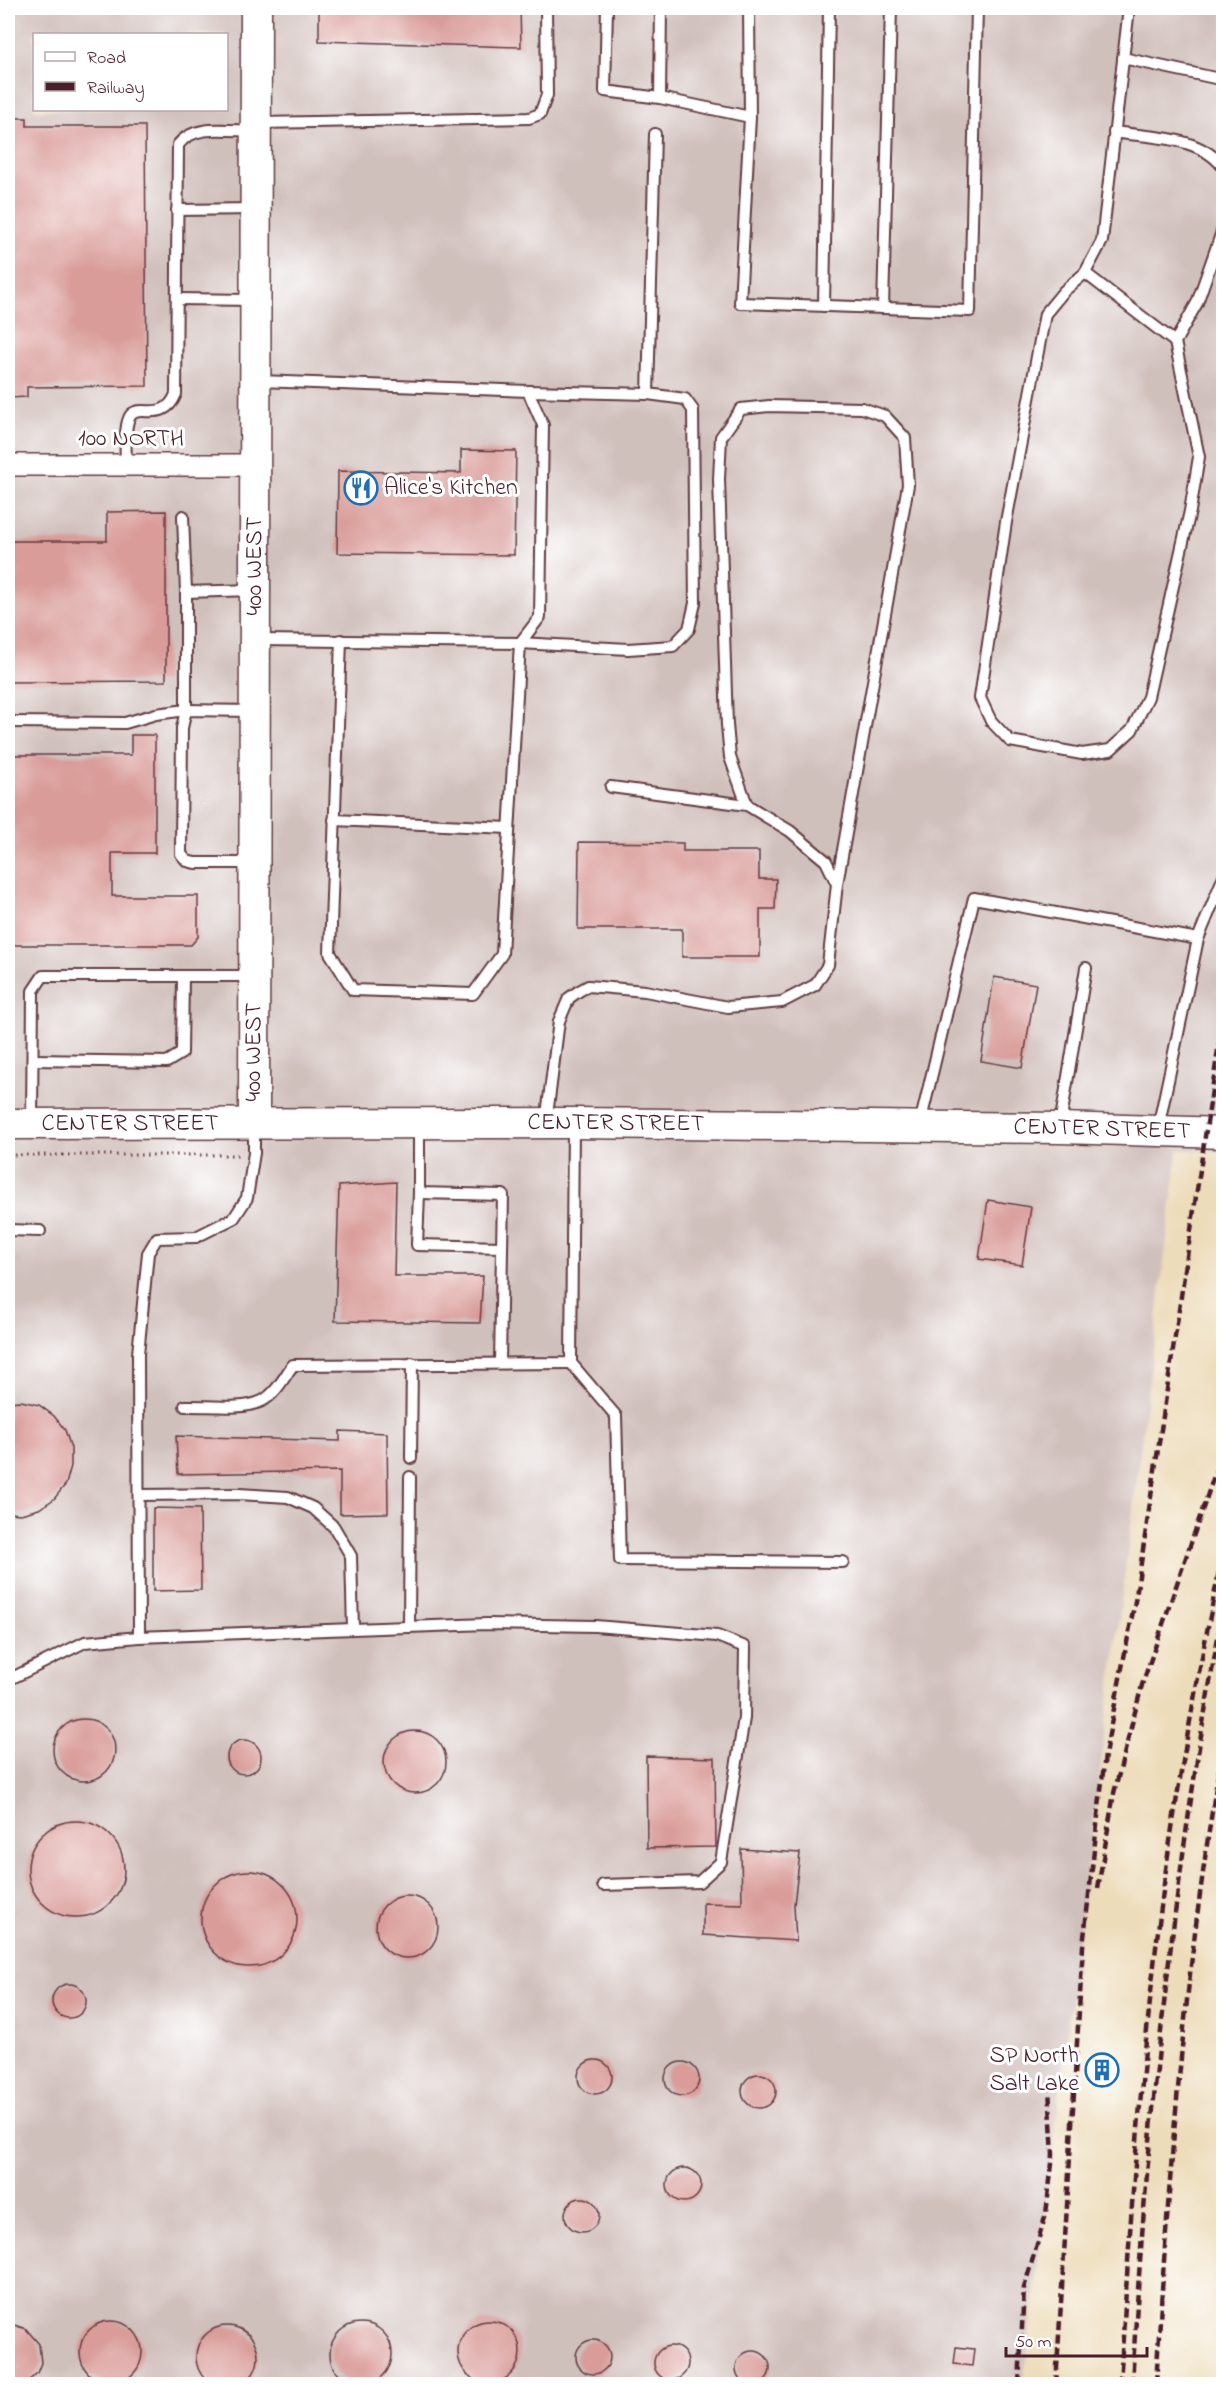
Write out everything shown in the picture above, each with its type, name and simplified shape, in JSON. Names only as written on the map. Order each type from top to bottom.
[{"type":"main road","name":"400 WEST","points":[[254,1124],[256,8]]},
{"type":"main road","name":"CENTER STREET","points":[[20,1124],[559,1123],[1224,1132]]},
{"type":"street","name":"100 NORTH","points":[[8,465],[255,465]]},
{"type":"lane","points":[[126,465],[128,421],[132,415],[142,411],[163,411],[172,406],[176,394],[178,145],[184,137],[195,131],[256,127],[529,118],[540,114],[547,95],[546,8]]},
{"type":"lane","points":[[607,8],[605,91],[660,98],[750,117]]},
{"type":"lane","points":[[660,98],[661,8]]},
{"type":"lane","points":[[749,8],[750,117],[740,303],[970,311],[977,8]]},
{"type":"lane","points":[[824,306],[829,8]]},
{"type":"lane","points":[[884,308],[891,8]]},
{"type":"lane","points":[[1129,8],[1102,241],[1085,273],[1064,291],[1045,314],[1006,522],[980,698],[991,721],[1010,741],[1082,754],[1110,750],[1132,730],[1148,697],[1191,511],[1199,457],[1175,342],[1201,293],[1224,226]]},
{"type":"lane","points":[[1123,58],[1224,80]]},
{"type":"lane","points":[[1114,132],[1197,145],[1216,157],[1224,168]]},
{"type":"lane","points":[[648,394],[655,134]]},
{"type":"lane","points":[[177,210],[255,209]]},
{"type":"lane","points":[[1085,273],[1175,342]]},
{"type":"lane","points":[[177,299],[255,300]]},
{"type":"lane","points":[[255,381],[648,394],[685,399],[693,410],[694,603],[689,629],[673,646],[628,649],[520,643],[255,640]]},
{"type":"lane","points":[[341,640],[330,953],[353,990],[473,994],[502,954],[520,643],[540,618],[543,425],[528,391]]},
{"type":"lane","points":[[747,805],[730,757],[727,724],[719,479],[721,437],[741,409],[769,406],[862,408],[885,416],[905,438],[908,485],[837,884],[828,965],[815,985],[782,1002],[728,1007],[645,991],[588,987],[569,998],[559,1020],[559,1123],[572,1363],[616,1416],[620,1560],[843,1562]]},
{"type":"lane","points":[[183,516],[186,592],[186,710],[182,728],[181,854],[187,861],[195,863],[255,863]]},
{"type":"lane","points":[[186,592],[255,590]]},
{"type":"lane","points":[[8,722],[125,723],[156,714],[186,710],[255,711]]},
{"type":"lane","points":[[611,787],[747,805],[790,831],[826,861],[837,884]]},
{"type":"lane","points":[[334,820],[509,828]]},
{"type":"lane","points":[[1158,1130],[1198,939],[1224,876]]},
{"type":"lane","points":[[919,1127],[974,897],[1198,939]]},
{"type":"lane","points":[[1060,1128],[1086,968]]},
{"type":"lane","points":[[20,1124],[33,1060],[33,991],[43,976],[254,976]]},
{"type":"lane","points":[[33,1060],[167,1062],[182,1053],[183,976]]},
{"type":"lane","points":[[419,1123],[417,1245],[502,1247]]},
{"type":"lane","points":[[139,1637],[138,1354],[141,1296],[148,1253],[157,1238],[196,1237],[234,1218],[247,1198],[254,1153],[254,1124]]},
{"type":"lane","points":[[418,1193],[503,1195],[500,1362]]},
{"type":"lane","points":[[8,1230],[40,1231]]},
{"type":"lane","points":[[411,1458],[412,1363]]},
{"type":"lane","points":[[185,1406],[249,1405],[263,1401],[275,1391],[293,1365],[572,1363]]},
{"type":"lane","points":[[409,1627],[410,1477]]},
{"type":"lane","points":[[139,1495],[239,1494],[288,1497],[313,1508],[334,1527],[351,1556],[353,1629]]},
{"type":"lane","points":[[8,1680],[85,1642],[139,1637],[487,1624],[595,1626],[717,1636],[745,1647],[744,1718],[721,1862],[699,1882],[603,1885]]},
{"type":"path","points":[[8,1155],[235,1155]]},
{"type":"shaded area","points":[[8,8],[1223,8],[1223,1151],[1178,1150],[1023,2384],[8,2384]]},
{"type":"building","points":[[319,8],[520,8],[521,47],[319,41]]},
{"type":"building","points":[[8,118],[27,118],[27,126],[145,126],[147,386],[27,387],[27,397],[8,398]]},
{"type":"building","points":[[461,450],[516,451],[514,555],[337,553],[338,471],[461,473]]},
{"type":"building","points":[[166,511],[166,681],[8,682],[8,541],[107,541],[107,512]]},
{"type":"building","points":[[131,735],[155,735],[155,853],[112,853],[112,896],[198,896],[198,937],[191,945],[8,945],[8,755],[131,755]]},
{"type":"building","points":[[579,842],[683,843],[683,851],[759,851],[759,879],[776,879],[775,909],[760,909],[760,957],[682,957],[682,929],[578,929]]},
{"type":"building","points":[[994,977],[1036,984],[1022,1068],[981,1061]]},
{"type":"building","points":[[396,1182],[394,1276],[483,1276],[480,1323],[335,1321],[339,1186]]},
{"type":"building","points":[[988,1200],[1031,1207],[1022,1265],[979,1259]]},
{"type":"building","points":[[21,1401],[39,1405],[54,1416],[65,1430],[71,1448],[71,1466],[66,1484],[54,1499],[39,1509],[21,1514],[8,1513],[8,1402]]},
{"type":"building","points":[[340,1431],[387,1433],[388,1513],[340,1514],[340,1471],[178,1474],[176,1436],[340,1441]]},
{"type":"building","points":[[153,1508],[200,1509],[201,1590],[153,1591]]},
{"type":"building","points":[[78,1719],[90,1719],[106,1728],[113,1738],[115,1750],[113,1762],[106,1772],[90,1781],[78,1781],[67,1776],[58,1767],[53,1756],[53,1744],[58,1733],[67,1724]]},
{"type":"building","points":[[409,1731],[421,1731],[437,1740],[444,1750],[446,1762],[444,1774],[437,1784],[421,1793],[409,1793],[398,1788],[389,1779],[384,1768],[384,1756],[389,1745],[398,1736]]},
{"type":"building","points":[[244,1740],[256,1745],[261,1757],[256,1769],[244,1774],[232,1769],[227,1757],[232,1745]]},
{"type":"building","points":[[646,1756],[715,1758],[716,1847],[647,1848]]},
{"type":"building","points":[[76,1821],[94,1825],[110,1835],[120,1851],[124,1869],[120,1887],[110,1903],[94,1913],[76,1917],[58,1913],[42,1903],[32,1887],[28,1869],[32,1851],[42,1835],[58,1825]]},
{"type":"building","points":[[741,1849],[800,1853],[794,1905],[796,1941],[703,1935],[703,1903],[742,1904]]},
{"type":"building","points":[[249,1871],[267,1875],[283,1885],[293,1901],[297,1919],[293,1937],[283,1953],[267,1963],[249,1967],[231,1963],[215,1953],[205,1937],[201,1919],[205,1901],[215,1885],[231,1875]]},
{"type":"building","points":[[401,1896],[413,1896],[429,1905],[436,1915],[438,1927],[436,1939],[429,1949],[413,1958],[401,1958],[390,1953],[381,1944],[376,1933],[376,1921],[381,1910],[390,1901]]},
{"type":"building","points":[[69,1984],[81,1989],[86,2001],[81,2013],[69,2018],[57,2013],[52,2001],[57,1989]]},
{"type":"building","points":[[595,2060],[607,2065],[612,2077],[607,2089],[595,2094],[583,2089],[578,2077],[583,2065]]},
{"type":"building","points":[[682,2062],[694,2067],[699,2079],[694,2091],[682,2096],[670,2091],[665,2079],[670,2067]]},
{"type":"building","points":[[759,2074],[771,2079],[776,2091],[771,2103],[759,2108],[747,2103],[742,2091],[747,2079]]},
{"type":"building","points":[[684,2168],[696,2173],[701,2185],[696,2197],[684,2202],[672,2197],[667,2185],[672,2173]]},
{"type":"building","points":[[582,2198],[594,2203],[599,2215],[594,2227],[582,2232],[570,2227],[565,2215],[570,2203]]},
{"type":"building","points":[[105,2321],[117,2321],[133,2330],[140,2340],[142,2352],[140,2364],[133,2374],[117,2383],[105,2383],[94,2378],[85,2369],[80,2358],[80,2346],[85,2335],[94,2326]]},
{"type":"building","points":[[483,2321],[495,2321],[511,2330],[518,2340],[520,2352],[518,2364],[511,2374],[495,2383],[483,2383],[472,2378],[463,2369],[458,2358],[458,2346],[463,2335],[472,2326]]},
{"type":"building","points":[[8,2323],[26,2329],[39,2344],[41,2363],[37,2373],[24,2385],[8,2385]]},
{"type":"building","points":[[355,2323],[367,2323],[383,2332],[390,2342],[392,2354],[390,2366],[383,2376],[367,2385],[355,2385],[344,2380],[335,2371],[330,2360],[330,2348],[335,2337],[344,2328]]},
{"type":"building","points":[[227,2326],[249,2335],[258,2357],[249,2379],[227,2388],[205,2379],[196,2357],[205,2335]]},
{"type":"building","points":[[593,2340],[605,2345],[610,2357],[605,2369],[593,2374],[581,2369],[576,2357],[581,2345]]},
{"type":"building","points":[[671,2346],[683,2351],[688,2363],[683,2375],[671,2380],[659,2375],[654,2363],[659,2351]]},
{"type":"building","points":[[956,2347],[974,2349],[972,2366],[954,2364]]},
{"type":"building","points":[[753,2351],[765,2356],[770,2368],[765,2380],[753,2385],[741,2380],[736,2368],[741,2356]]},
{"type":"railway","points":[[1056,2384],[1083,1946],[1105,1755],[1136,1596],[1224,1010]]},
{"type":"railway","points":[[1098,1888],[1114,1793],[1142,1685],[1224,1447]]},
{"type":"railway","points":[[1120,2384],[1139,2119],[1159,1921],[1187,1739],[1224,1547]]},
{"type":"railway","points":[[1132,2384],[1146,2188],[1165,1993],[1191,1799],[1224,1605]]},
{"type":"railway","points":[[1156,2384],[1173,2142],[1189,1981],[1224,1740]]},
{"type":"railway","points":[[1019,2384],[1024,2288],[1046,2214],[1053,2155],[1049,2089]]},
{"type":"place","name":"Alice's Kitchen","points":[[361,488]]},
{"type":"place","name":"SP North Salt Lake","points":[[1102,2070]]}]
